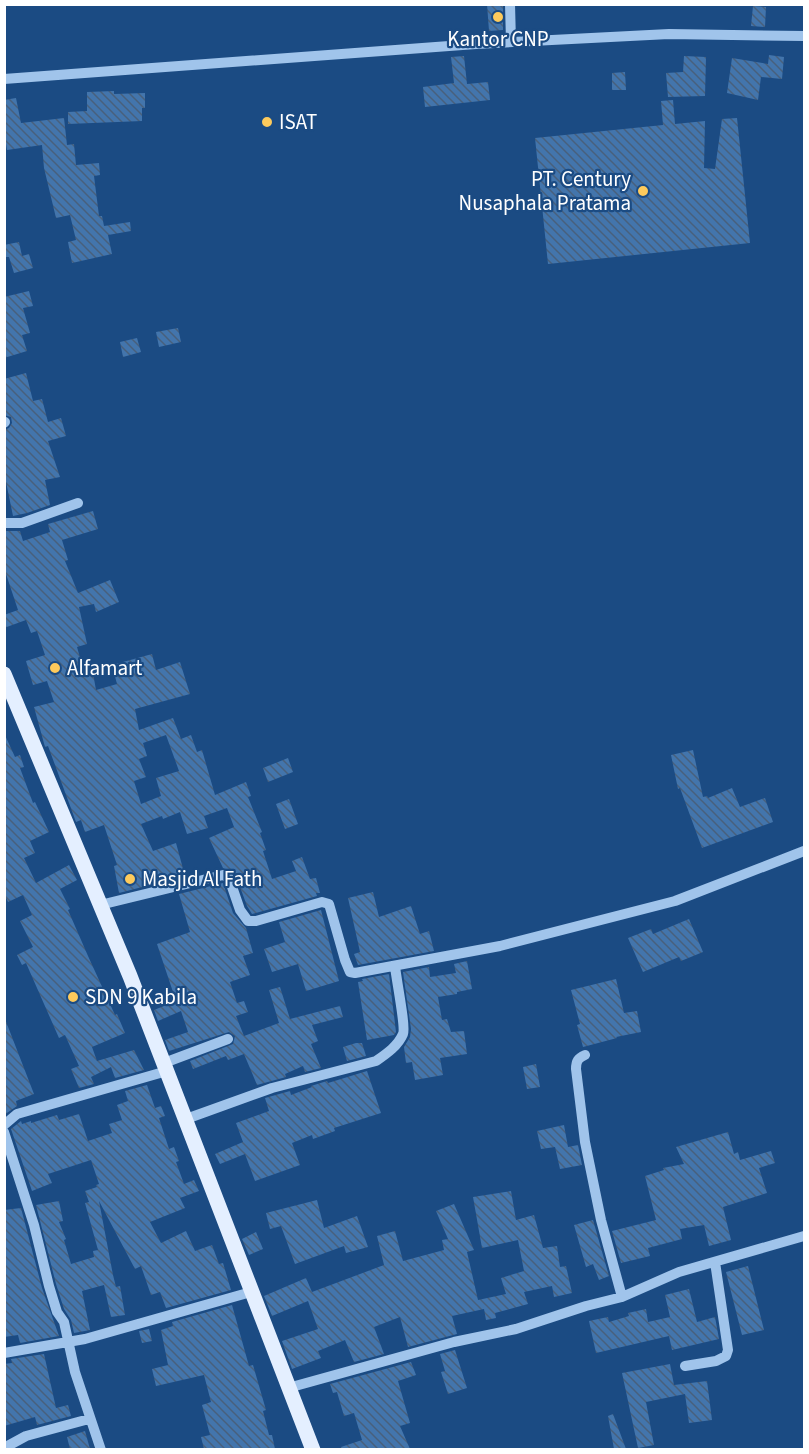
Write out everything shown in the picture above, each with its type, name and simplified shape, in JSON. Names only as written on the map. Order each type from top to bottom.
[{"type":"main road","points":[[4,674],[186,1119],[313,1449]]},
{"type":"street","points":[[510,4],[510,42]]},
{"type":"street","points":[[4,79],[510,42],[669,34],[804,36]]},
{"type":"street","points":[[4,523],[22,523],[78,503]]},
{"type":"street","points":[[100,905],[223,875],[229,878],[240,910],[248,921],[256,921],[322,902],[328,904],[350,972],[368,972],[500,946],[675,901],[804,851]]},
{"type":"street","points":[[186,1119],[272,1088],[376,1061],[388,1053],[397,1044],[405,1030],[395,966]]},
{"type":"street","points":[[4,1125],[17,1114],[165,1067],[228,1039]]},
{"type":"street","points":[[585,1055],[576,1062],[576,1069],[585,1142],[601,1220],[622,1297]]},
{"type":"street","points":[[4,1132],[34,1225],[57,1312],[64,1322],[89,1419],[101,1449]]},
{"type":"street","points":[[288,1388],[454,1342],[516,1329],[622,1297],[668,1276],[804,1236]]},
{"type":"street","points":[[685,1366],[716,1361],[726,1356],[728,1350],[715,1262]]},
{"type":"street","points":[[4,1353],[68,1343],[251,1292]]},
{"type":"street","points":[[4,1448],[26,1436],[89,1419]]},
{"type":"building","name":"Kantor CNP","points":[[487,4],[503,4],[503,30],[489,31]]},
{"type":"building","points":[[753,6],[766,7],[765,27],[751,26]]},
{"type":"building","points":[[769,55],[784,57],[782,79],[761,77],[758,100],[727,93],[732,58],[768,64]]},
{"type":"building","points":[[464,56],[467,84],[488,82],[490,100],[425,107],[423,87],[454,83],[451,57]]},
{"type":"building","points":[[684,56],[706,57],[705,96],[668,97],[666,73],[683,72]]},
{"type":"building","points":[[625,72],[626,90],[612,90],[612,73]]},
{"type":"building","points":[[114,91],[114,94],[145,93],[142,121],[68,124],[68,112],[87,111],[87,92]]},
{"type":"building","points":[[16,98],[21,123],[64,118],[67,145],[74,144],[76,165],[99,163],[100,175],[94,176],[99,216],[102,216],[104,226],[130,222],[131,231],[108,235],[112,254],[72,263],[68,242],[76,240],[70,215],[56,218],[44,168],[42,145],[7,150],[4,131],[4,100]]},
{"type":"building","name":"PT. Century Nusaphala Pratama","points":[[673,100],[675,124],[705,121],[704,168],[715,169],[722,119],[737,118],[750,243],[548,264],[535,138],[663,125],[661,101]]},
{"type":"building","points":[[19,242],[22,256],[29,254],[33,268],[14,273],[9,257],[6,257],[4,245]]},
{"type":"building","points":[[29,291],[33,306],[23,308],[30,333],[22,335],[27,351],[4,358],[4,297]]},
{"type":"building","points":[[178,328],[181,342],[159,347],[156,332]]},
{"type":"building","points":[[137,338],[141,352],[123,357],[120,342]]},
{"type":"building","points":[[26,373],[33,401],[42,399],[48,422],[61,418],[66,436],[48,441],[60,477],[45,480],[50,505],[13,516],[6,482],[4,483],[4,430],[12,423],[11,417],[4,415],[4,379]]},
{"type":"building","points":[[93,511],[98,529],[62,540],[68,560],[65,561],[78,593],[110,580],[119,602],[96,612],[94,604],[79,607],[87,644],[77,647],[85,675],[93,673],[96,690],[117,684],[112,665],[152,654],[156,670],[180,662],[190,694],[135,709],[139,730],[173,718],[181,739],[191,735],[197,752],[202,750],[215,795],[246,782],[251,796],[248,797],[262,832],[260,833],[266,850],[263,851],[272,879],[296,871],[292,861],[302,857],[310,879],[316,878],[320,893],[316,893],[317,896],[252,914],[236,876],[232,871],[223,868],[209,838],[234,827],[227,808],[204,816],[208,828],[187,834],[180,812],[141,824],[153,851],[176,843],[185,876],[119,893],[114,866],[117,865],[104,825],[85,832],[81,820],[76,822],[48,746],[45,747],[34,707],[54,702],[47,681],[33,685],[26,661],[45,655],[37,631],[31,633],[26,620],[4,628],[4,615],[18,610],[4,568],[4,531],[20,531],[23,541],[50,532],[48,524]],"holes":[[[166,735],[179,771],[156,778],[161,796],[141,804],[134,781],[146,777],[139,759],[147,756],[143,743]]]},
{"type":"building","points":[[4,733],[15,757],[20,755],[24,767],[20,768],[33,803],[35,802],[49,832],[30,841],[35,853],[24,858],[36,883],[69,865],[77,880],[60,889],[88,956],[125,1033],[92,1047],[97,1061],[134,1050],[144,1070],[115,1078],[111,1067],[91,1077],[94,1084],[79,1088],[71,1069],[79,1066],[65,1035],[59,1038],[26,963],[22,965],[17,955],[33,947],[20,921],[32,915],[23,895],[8,902],[4,893]]},
{"type":"building","points":[[693,750],[703,797],[708,798],[732,788],[740,807],[765,798],[773,822],[702,848],[680,788],[678,789],[671,755]]},
{"type":"building","points":[[288,758],[293,772],[268,782],[263,768]]},
{"type":"building","points":[[289,799],[298,824],[285,829],[276,804]]},
{"type":"building","points":[[223,883],[233,913],[246,928],[253,953],[243,956],[250,975],[230,982],[237,1003],[244,1001],[248,1012],[236,1016],[244,1036],[279,1023],[269,990],[280,987],[290,1019],[340,1006],[343,1017],[312,1025],[318,1041],[311,1044],[321,1068],[305,1072],[303,1066],[285,1074],[286,1077],[257,1085],[244,1054],[228,1060],[226,1056],[193,1069],[190,1061],[233,1044],[235,1036],[229,1032],[169,1051],[165,1040],[188,1032],[181,1011],[158,1021],[154,1010],[176,1001],[157,944],[190,932],[179,894]]},
{"type":"building","points":[[373,892],[379,917],[411,906],[420,934],[429,931],[434,951],[358,965],[354,954],[360,952],[348,898]]},
{"type":"building","points":[[321,910],[339,981],[306,991],[298,964],[272,972],[264,949],[285,942],[279,922]]},
{"type":"building","points":[[689,919],[703,952],[681,961],[679,957],[643,972],[628,938],[651,929],[653,934]]},
{"type":"building","points":[[467,961],[472,989],[438,997],[442,1020],[447,1019],[451,1032],[464,1031],[467,1054],[440,1058],[443,1075],[415,1080],[412,1062],[406,1063],[404,1047],[410,1037],[411,1029],[403,972],[429,967],[430,977],[456,973],[454,964]]},
{"type":"building","points":[[389,974],[396,1032],[394,1035],[367,1040],[358,982],[363,981],[362,979]]},
{"type":"building","points":[[616,979],[624,1013],[637,1011],[641,1032],[583,1047],[577,1025],[580,1024],[571,990]]},
{"type":"building","points":[[5,1019],[34,1094],[16,1101],[17,1106],[4,1115]]},
{"type":"building","points":[[362,1043],[366,1056],[347,1061],[343,1047]]},
{"type":"building","points":[[536,1064],[540,1087],[527,1089],[523,1067]]},
{"type":"building","points":[[367,1071],[381,1113],[334,1128],[335,1131],[313,1139],[312,1135],[292,1143],[300,1165],[255,1181],[245,1154],[220,1164],[215,1154],[243,1142],[236,1123],[269,1111],[265,1098],[290,1091],[291,1095],[311,1086]]},
{"type":"building","points":[[147,1085],[155,1108],[161,1106],[165,1116],[159,1118],[169,1149],[174,1147],[179,1161],[176,1162],[184,1184],[194,1180],[199,1191],[180,1198],[185,1208],[150,1222],[161,1243],[186,1231],[195,1251],[212,1245],[219,1264],[223,1263],[231,1290],[166,1308],[160,1292],[151,1295],[141,1266],[135,1269],[99,1201],[113,1275],[116,1287],[120,1286],[125,1315],[111,1317],[104,1285],[82,1291],[90,1330],[74,1333],[56,1284],[36,1205],[59,1201],[63,1221],[59,1222],[66,1239],[64,1240],[71,1264],[94,1257],[93,1251],[98,1250],[85,1203],[89,1202],[85,1191],[99,1184],[91,1160],[48,1174],[52,1183],[32,1191],[11,1129],[21,1121],[22,1124],[31,1121],[31,1123],[57,1115],[59,1120],[79,1114],[88,1141],[112,1133],[109,1124],[122,1120],[117,1105],[128,1101],[125,1091]]},
{"type":"building","points":[[564,1125],[568,1147],[578,1145],[582,1165],[560,1169],[555,1147],[541,1149],[537,1131]]},
{"type":"building","points":[[728,1132],[734,1154],[738,1152],[740,1160],[771,1151],[775,1163],[759,1168],[767,1193],[723,1207],[731,1240],[709,1246],[704,1225],[680,1229],[682,1239],[648,1248],[650,1256],[621,1263],[612,1231],[656,1220],[645,1176],[664,1170],[663,1168],[684,1164],[676,1147]]},
{"type":"building","points":[[511,1191],[516,1220],[534,1215],[543,1248],[557,1246],[560,1267],[566,1266],[572,1293],[554,1297],[552,1286],[524,1292],[528,1304],[495,1313],[496,1318],[486,1320],[484,1309],[452,1316],[457,1334],[408,1347],[400,1317],[374,1327],[384,1354],[354,1362],[345,1340],[318,1351],[321,1358],[292,1369],[282,1341],[318,1329],[308,1301],[272,1316],[264,1296],[306,1278],[312,1292],[384,1265],[377,1236],[395,1231],[403,1261],[444,1250],[442,1240],[448,1239],[436,1211],[454,1204],[474,1250],[467,1252],[478,1300],[506,1294],[501,1278],[524,1271],[518,1240],[482,1248],[473,1197]]},
{"type":"building","points":[[317,1200],[324,1228],[357,1216],[368,1247],[346,1253],[344,1246],[295,1264],[281,1226],[270,1229],[266,1213]]},
{"type":"building","points":[[21,1208],[42,1288],[59,1336],[20,1343],[18,1335],[4,1337],[4,1210]]},
{"type":"building","points":[[593,1220],[609,1276],[599,1280],[593,1264],[586,1267],[574,1225]]},
{"type":"building","points":[[256,1232],[263,1249],[249,1255],[242,1239]]},
{"type":"building","points":[[748,1266],[764,1330],[742,1335],[726,1272]]},
{"type":"building","points":[[689,1289],[697,1322],[715,1317],[719,1339],[672,1350],[669,1336],[596,1353],[589,1321],[608,1317],[609,1322],[629,1316],[628,1313],[646,1309],[648,1322],[670,1317],[665,1295]]},
{"type":"building","points":[[232,1305],[249,1366],[253,1365],[266,1410],[263,1411],[269,1435],[272,1435],[275,1449],[204,1449],[201,1437],[210,1435],[202,1405],[211,1402],[204,1375],[156,1386],[152,1369],[168,1365],[161,1330],[173,1326],[172,1322]]},
{"type":"building","points":[[149,1329],[152,1341],[142,1343],[139,1331]]},
{"type":"building","points":[[455,1350],[467,1388],[448,1394],[441,1372],[445,1371],[440,1354]]},
{"type":"building","points":[[44,1354],[56,1408],[68,1405],[71,1416],[37,1425],[35,1417],[4,1426],[4,1364],[12,1363],[11,1359]]},
{"type":"building","points":[[411,1362],[416,1375],[398,1381],[410,1423],[400,1426],[410,1449],[341,1449],[341,1447],[362,1440],[354,1413],[344,1416],[337,1392],[333,1393],[330,1384]]},
{"type":"building","points":[[670,1364],[674,1385],[707,1381],[712,1420],[689,1423],[685,1394],[646,1402],[654,1445],[638,1448],[622,1373]]},
{"type":"building","points":[[613,1414],[626,1449],[614,1449],[608,1416]]},
{"type":"building","points":[[85,1431],[90,1449],[70,1449],[67,1437]]},
{"type":"place","name":"Kantor CNP","points":[[498,17]]},
{"type":"place","name":"ISAT","points":[[267,122]]},
{"type":"place","name":"PT. Century Nusaphala Pratama","points":[[643,191]]},
{"type":"place","name":"Alfamart","points":[[55,668]]},
{"type":"place","name":"Masjid Al Fath","points":[[130,879]]},
{"type":"place","name":"SDN 9 Kabila","points":[[73,997]]}]
